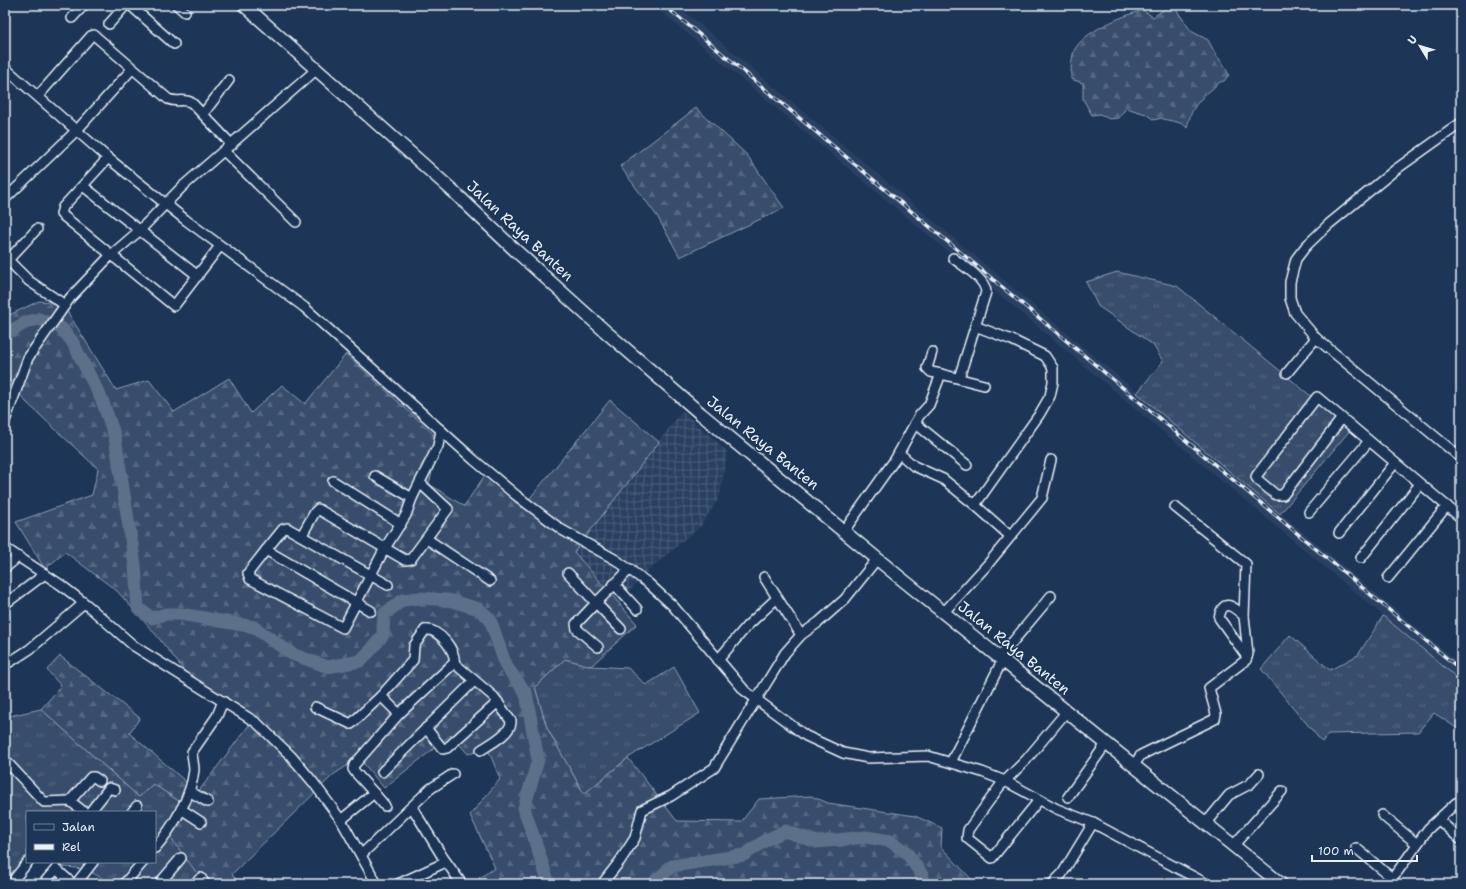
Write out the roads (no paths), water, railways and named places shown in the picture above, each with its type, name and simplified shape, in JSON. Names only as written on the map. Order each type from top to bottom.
[{"type":"main road","name":"Jalan Raya Banten","points":[[244,5],[317,69],[606,332],[701,414],[1204,824],[1281,884]]},
{"type":"street","points":[[72,18],[84,5]]},
{"type":"street","points":[[109,24],[126,5]]},
{"type":"street","points":[[130,5],[174,44]]},
{"type":"street","points":[[177,5],[185,12]]},
{"type":"street","points":[[38,96],[92,35],[168,99],[173,101],[188,100],[232,145]]},
{"type":"street","points":[[5,68],[108,158],[220,246],[304,307],[517,496],[562,530],[630,569],[673,606],[738,684],[806,736],[843,753],[868,758],[928,756],[982,772],[1005,781],[1039,800],[1093,823],[1201,883]]},
{"type":"street","points":[[5,199],[77,130],[132,69]]},
{"type":"street","points":[[5,420],[28,358],[64,306],[110,256],[139,231],[165,203],[317,69]]},
{"type":"street","points":[[203,114],[229,80]]},
{"type":"street","points":[[1461,123],[1383,180],[1329,224],[1306,246],[1296,259],[1291,276],[1290,298],[1295,312],[1316,338],[1461,458]]},
{"type":"street","points":[[224,151],[296,222]]},
{"type":"street","points":[[108,158],[63,207],[61,214],[110,256],[174,306],[220,246]]},
{"type":"street","points":[[83,186],[198,276]]},
{"type":"street","points":[[37,229],[7,258],[29,281],[64,306]]},
{"type":"street","points":[[952,258],[982,282],[986,288],[976,326],[959,378]]},
{"type":"street","points":[[975,505],[1040,414],[1050,396],[1053,382],[1051,363],[1045,356],[1012,340],[976,326]]},
{"type":"street","points":[[1287,373],[1316,338]]},
{"type":"street","points":[[932,352],[927,368],[931,372],[984,385]]},
{"type":"street","points":[[844,531],[899,453],[915,423],[930,405],[941,374]]},
{"type":"street","points":[[1342,418],[1283,495],[1276,495],[1258,480],[1256,477],[1257,475],[1317,397],[1342,418],[1395,463],[1461,518]]},
{"type":"street","points":[[915,423],[967,465]]},
{"type":"street","points":[[388,585],[371,575],[302,535],[286,528],[248,573],[249,577],[253,581],[341,629],[371,575],[385,548],[401,524],[412,498],[438,446],[441,430]]},
{"type":"street","points":[[1309,512],[1369,441]]},
{"type":"street","points":[[899,453],[914,466],[943,479],[1010,536]]},
{"type":"street","points":[[944,612],[988,564],[1042,498],[1051,460]]},
{"type":"street","points":[[1339,533],[1395,463]]},
{"type":"street","points":[[376,476],[412,498]]},
{"type":"street","points":[[333,482],[401,524]]},
{"type":"street","points":[[302,535],[315,512],[318,510],[409,560],[427,539],[448,509],[420,483]]},
{"type":"street","points":[[1361,558],[1420,484]]},
{"type":"street","points":[[1388,578],[1447,506]]},
{"type":"street","points":[[1133,766],[1141,756],[1215,719],[1216,714],[1209,688],[1246,660],[1247,657],[1244,616],[1246,564],[1175,507]]},
{"type":"street","points":[[427,539],[490,581]]},
{"type":"street","points":[[5,548],[45,574],[84,603],[134,646],[257,723],[291,756],[341,820],[362,854],[377,884]]},
{"type":"street","points":[[266,550],[371,612]]},
{"type":"street","points":[[5,568],[18,557]]},
{"type":"street","points":[[602,884],[625,854],[635,838],[642,810],[671,796],[714,768],[757,700],[774,669],[801,635],[819,622],[845,599],[877,559]]},
{"type":"street","points":[[598,647],[577,629],[576,624],[630,569]]},
{"type":"street","points":[[568,573],[620,629]]},
{"type":"street","points":[[5,604],[45,574]]},
{"type":"street","points":[[764,577],[801,635]]},
{"type":"street","points":[[614,584],[637,609]]},
{"type":"street","points":[[951,762],[1002,658],[1051,596]]},
{"type":"street","points":[[718,660],[747,626],[777,598]]},
{"type":"street","points":[[10,662],[30,649],[84,603]]},
{"type":"street","points":[[1244,616],[1232,605],[1228,605],[1219,618],[1247,657]]},
{"type":"street","points":[[315,707],[351,724],[381,696],[413,660],[414,646],[425,630],[431,630],[448,644],[455,658],[454,663],[399,714],[353,767],[355,772],[385,806]]},
{"type":"street","points":[[454,663],[498,702],[511,724],[507,731],[481,750]]},
{"type":"street","points":[[382,772],[474,681]]},
{"type":"street","points":[[381,696],[399,714]]},
{"type":"street","points":[[156,847],[172,825],[181,809],[189,791],[194,770],[192,752],[217,716],[223,701]]},
{"type":"street","points":[[426,728],[441,747],[447,748],[498,702]]},
{"type":"street","points":[[1039,800],[992,858],[989,857],[967,836],[968,830],[1000,786],[1026,760],[1067,711]]},
{"type":"street","points":[[1068,797],[1106,744]]},
{"type":"street","points":[[5,760],[44,802],[70,801],[83,811]]},
{"type":"street","points":[[362,854],[430,789],[453,774]]},
{"type":"street","points":[[1204,824],[1229,795],[1250,784],[1259,774]]},
{"type":"street","points":[[70,801],[91,777],[94,777],[100,781]]},
{"type":"street","points":[[91,811],[109,788],[115,790]]},
{"type":"street","points":[[189,791],[208,802]]},
{"type":"street","points":[[1233,846],[1282,791]]},
{"type":"street","points":[[341,820],[374,793]]},
{"type":"street","points":[[1356,848],[1389,881],[1428,829],[1456,804],[1461,802]]},
{"type":"street","points":[[412,806],[446,862],[462,884]]},
{"type":"street","points":[[181,809],[201,822]]},
{"type":"street","points":[[1382,815],[1417,844]]},
{"type":"street","points":[[1439,820],[1461,840]]},
{"type":"street","points":[[1052,884],[1062,874],[1093,823]]},
{"type":"street","points":[[159,884],[181,858]]},
{"type":"street","points":[[398,884],[446,862]]},
{"type":"street","points":[[15,884],[15,878],[27,863]]},
{"type":"street","points":[[43,884],[56,868],[74,884],[93,863]]},
{"type":"street","points":[[124,884],[142,863]]},
{"type":"street","points":[[194,884],[200,878],[205,884]]},
{"type":"waterway","points":[[5,334],[27,322],[39,319],[61,328],[72,341],[102,400],[115,437],[135,565],[138,608],[152,618],[166,614],[181,614],[254,627],[292,654],[328,667],[360,661],[383,635],[384,614],[403,600],[420,598],[448,600],[479,609],[490,619],[506,666],[526,693],[538,760],[524,808],[549,884]]},
{"type":"waterway","points":[[653,884],[672,866],[744,855],[766,840],[785,831],[817,842],[866,837],[890,841],[907,853],[922,875],[923,884]]},
{"type":"railway","points":[[664,5],[1461,670]]}]
